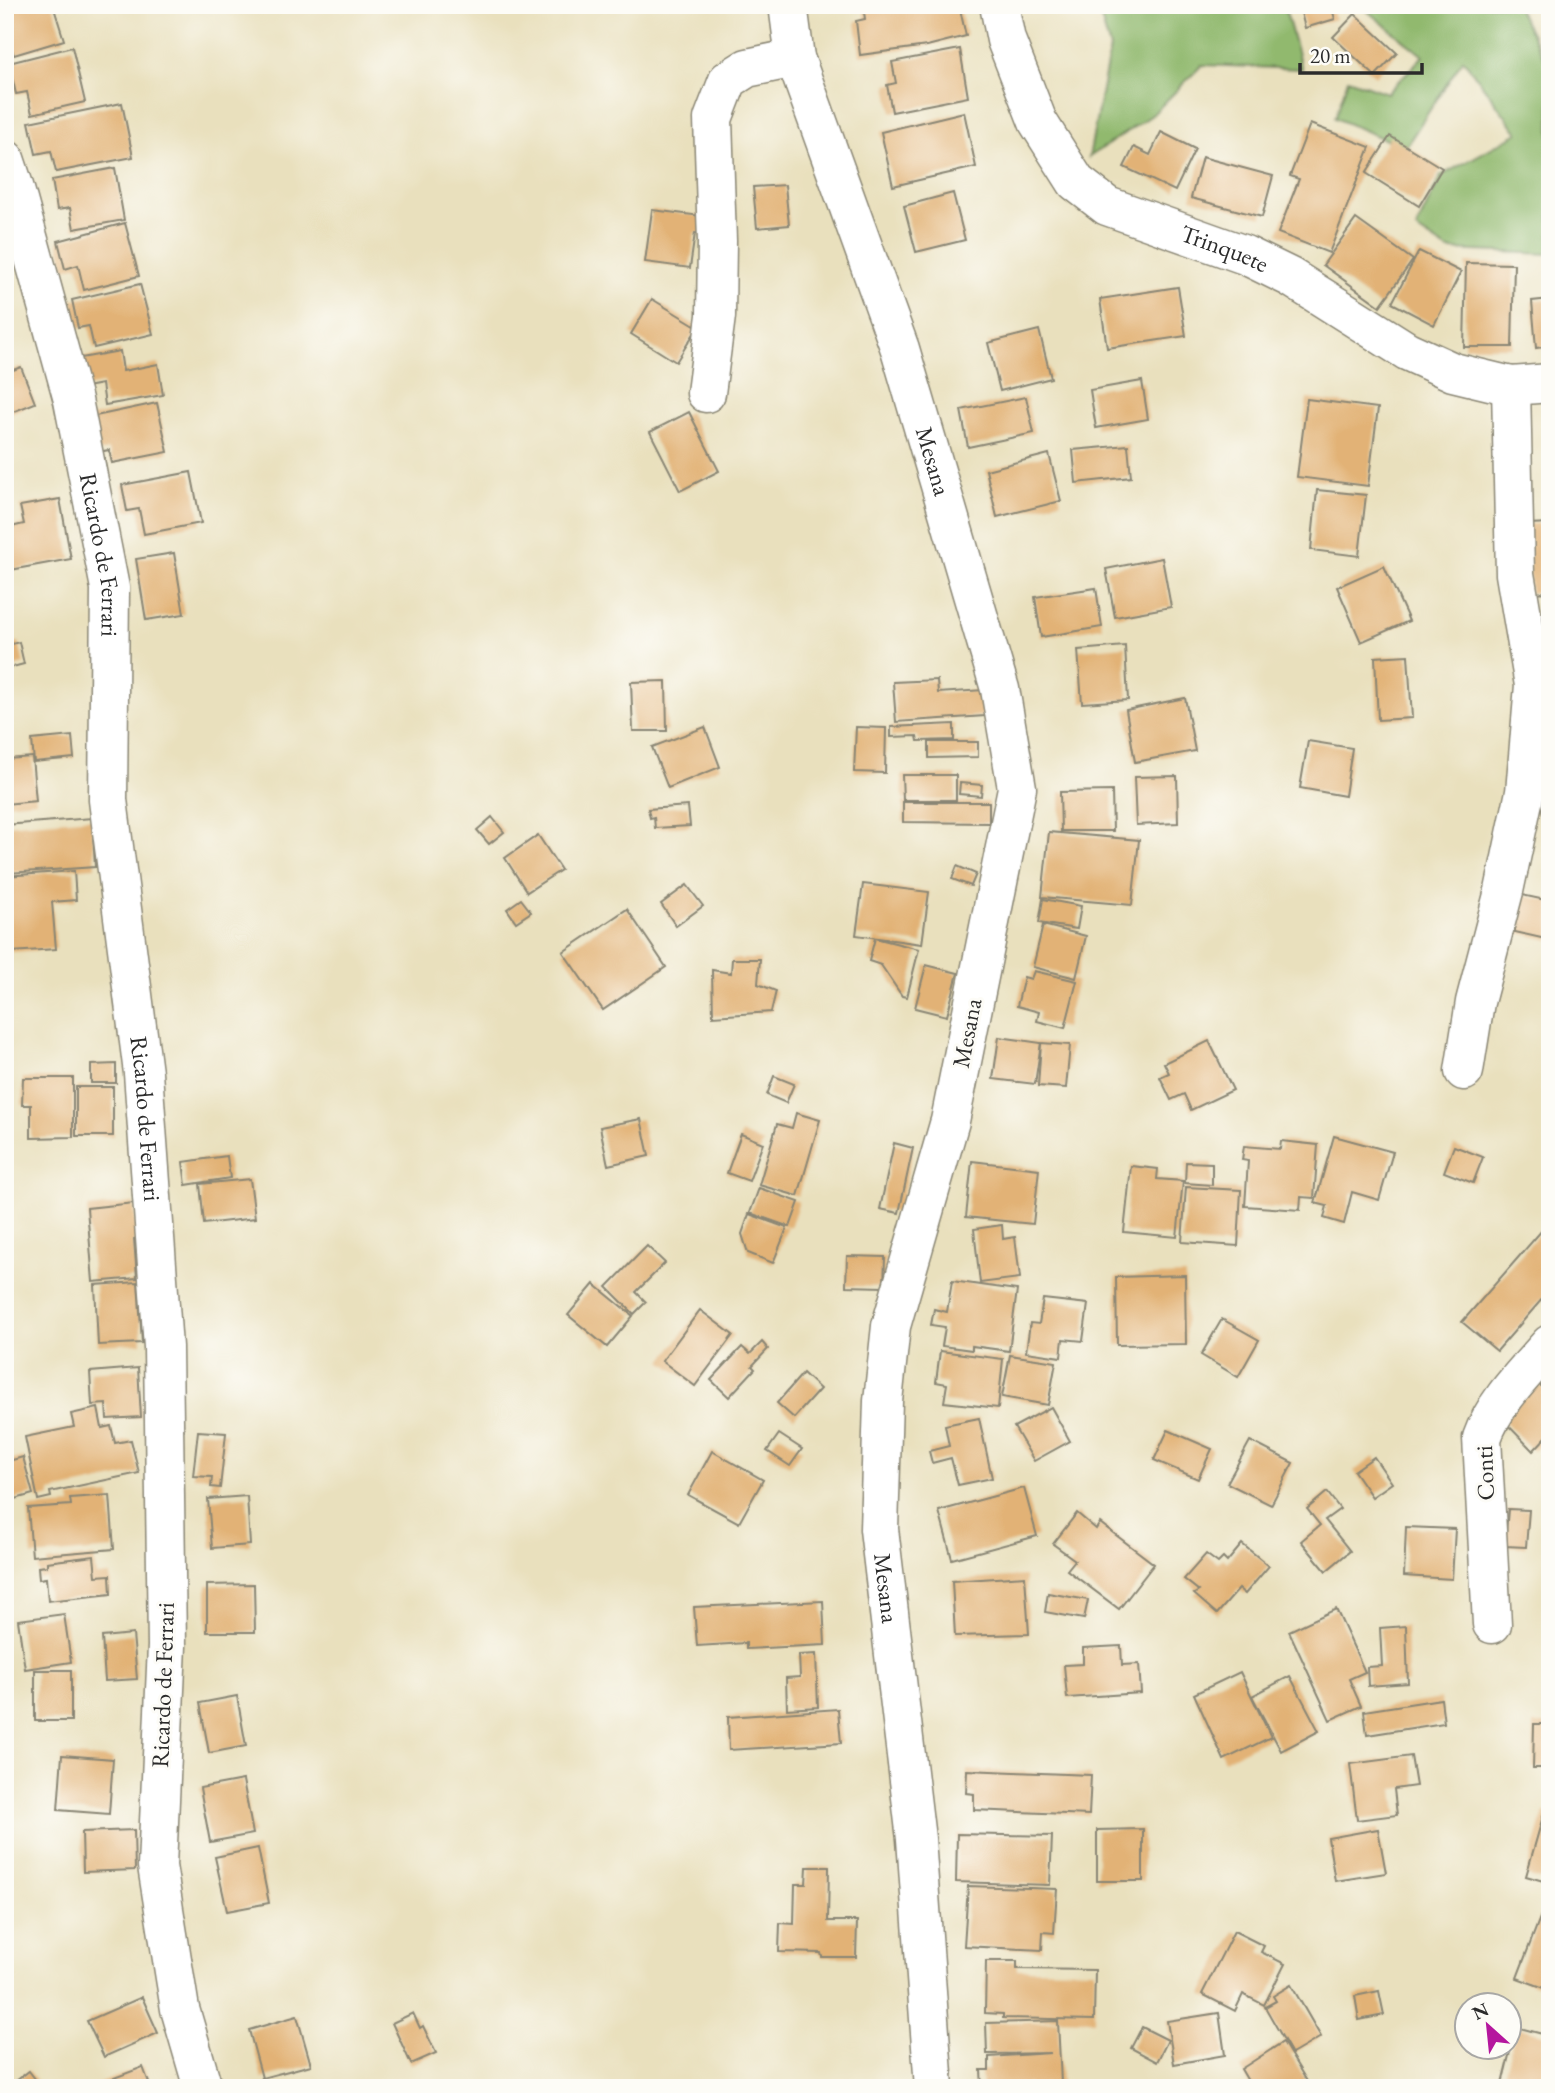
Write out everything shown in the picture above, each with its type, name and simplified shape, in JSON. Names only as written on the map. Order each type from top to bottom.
[{"type":"street","name":"Mesana","points":[[791,5],[789,12],[795,58],[900,349],[1000,689],[1017,788],[950,1121],[891,1326],[883,1401],[879,1529],[916,1839],[934,2088]]},
{"type":"street","name":"Trinquete","points":[[999,5],[1006,40],[1038,122],[1076,182],[1107,206],[1245,256],[1290,277],[1407,351],[1453,372],[1511,386],[1550,383]]},
{"type":"street","points":[[706,393],[716,316],[717,241],[713,119],[728,80],[747,68],[795,58]]},
{"type":"street","name":"Ricardo de Ferrari","points":[[5,159],[15,186],[73,400],[110,588],[108,800],[143,1073],[163,1347],[166,1646],[157,1866],[180,2009],[203,2088]]},
{"type":"street","points":[[1464,1071],[1475,1002],[1504,891],[1525,792],[1534,685],[1515,574],[1511,386]]},
{"type":"street","name":"Conti","points":[[1492,1624],[1482,1438],[1488,1419],[1550,1344]]},
{"type":"green space","points":[[1097,5],[1284,5],[1302,69],[1202,65],[1152,115],[1089,157],[1110,48]]},
{"type":"green space","points":[[1360,5],[1519,5],[1519,11],[1550,69],[1550,254],[1448,250],[1416,229],[1441,176],[1518,133],[1463,59],[1405,148],[1335,118],[1348,79],[1387,93],[1423,56]]},
{"type":"building","points":[[5,5],[53,5],[64,40],[14,55],[5,31]]},
{"type":"building","points":[[863,5],[919,5],[919,12],[959,5],[966,36],[927,46],[860,55],[856,21],[865,19]]},
{"type":"building","points":[[1299,5],[1331,5],[1335,19],[1305,28]]},
{"type":"building","points":[[1355,14],[1397,53],[1375,76],[1333,37]]},
{"type":"building","points":[[72,47],[85,102],[32,114],[27,92],[16,94],[9,63]]},
{"type":"building","points":[[960,49],[968,97],[892,112],[887,85],[896,83],[892,62]]},
{"type":"building","points":[[122,103],[133,157],[56,172],[51,151],[36,154],[29,122]]},
{"type":"building","points":[[964,112],[976,167],[893,186],[881,132]]},
{"type":"building","points":[[1310,124],[1370,147],[1329,253],[1278,233],[1299,179],[1290,176]]},
{"type":"building","points":[[1161,132],[1195,149],[1175,191],[1124,167],[1134,147],[1150,155]]},
{"type":"building","points":[[1390,136],[1442,168],[1419,206],[1366,173]]},
{"type":"building","points":[[1202,157],[1273,176],[1262,217],[1191,198]]},
{"type":"building","points":[[115,168],[124,220],[74,229],[70,208],[57,210],[52,180]]},
{"type":"building","points":[[785,185],[789,225],[757,228],[753,187]]},
{"type":"building","points":[[953,193],[965,240],[916,252],[904,206]]},
{"type":"building","points":[[652,210],[710,217],[707,234],[695,233],[690,268],[645,262]]},
{"type":"building","points":[[1356,219],[1413,260],[1380,306],[1323,265]]},
{"type":"building","points":[[125,223],[139,276],[84,290],[78,265],[65,269],[58,241]]},
{"type":"building","points":[[1419,251],[1461,272],[1434,325],[1392,303]]},
{"type":"building","points":[[1466,263],[1514,264],[1512,347],[1464,347]]},
{"type":"building","points":[[140,284],[153,334],[94,348],[89,326],[78,328],[72,300]]},
{"type":"building","points":[[1178,287],[1186,336],[1107,348],[1100,299]]},
{"type":"building","points":[[652,299],[698,327],[676,362],[631,334]]},
{"type":"building","points":[[1550,299],[1550,346],[1536,348],[1532,301]]},
{"type":"building","points":[[1039,330],[1051,378],[1000,391],[988,343]]},
{"type":"building","points":[[120,351],[123,371],[158,364],[163,395],[105,405],[102,384],[86,387],[81,358]]},
{"type":"building","points":[[21,367],[35,403],[5,415],[5,373]]},
{"type":"building","points":[[1142,381],[1148,419],[1096,428],[1090,390]]},
{"type":"building","points":[[1026,397],[1034,433],[968,447],[961,410]]},
{"type":"building","points":[[1307,399],[1378,408],[1368,486],[1297,477]]},
{"type":"building","points":[[157,403],[168,452],[112,463],[109,450],[93,453],[86,418]]},
{"type":"building","points":[[689,412],[719,471],[680,491],[650,432]]},
{"type":"building","points":[[1128,445],[1131,477],[1076,483],[1073,450]]},
{"type":"building","points":[[1049,454],[1061,501],[997,517],[986,470]]},
{"type":"building","points":[[191,472],[201,523],[144,534],[139,509],[127,511],[122,485]]},
{"type":"building","points":[[1317,490],[1366,495],[1359,556],[1311,550]]},
{"type":"building","points":[[60,499],[71,559],[5,571],[5,510],[8,509],[11,527],[24,524],[20,506]]},
{"type":"building","points":[[1550,523],[1550,592],[1530,593],[1528,524]]},
{"type":"building","points":[[174,553],[184,614],[146,620],[136,559]]},
{"type":"building","points":[[1162,558],[1171,607],[1115,617],[1106,569]]},
{"type":"building","points":[[1384,566],[1409,621],[1361,642],[1337,587]]},
{"type":"building","points":[[1096,588],[1102,627],[1041,637],[1035,597]]},
{"type":"building","points":[[19,642],[24,664],[5,669],[5,646]]},
{"type":"building","points":[[1125,646],[1128,700],[1082,703],[1078,650]]},
{"type":"building","points":[[1408,655],[1412,718],[1378,720],[1375,657]]},
{"type":"building","points":[[937,680],[938,693],[984,690],[985,716],[896,722],[893,682]]},
{"type":"building","points":[[666,681],[667,731],[633,731],[631,682]]},
{"type":"building","points":[[1185,698],[1195,751],[1135,762],[1126,710]]},
{"type":"building","points":[[954,724],[954,740],[918,741],[917,736],[891,737],[891,727]]},
{"type":"building","points":[[705,727],[720,767],[668,788],[652,747]]},
{"type":"building","points":[[856,727],[886,728],[885,773],[854,772]]},
{"type":"building","points":[[72,736],[74,758],[34,762],[32,740]]},
{"type":"building","points":[[1308,741],[1352,748],[1345,796],[1300,788]]},
{"type":"building","points":[[929,742],[978,742],[978,757],[929,758]]},
{"type":"building","points":[[32,757],[36,801],[5,804],[7,759]]},
{"type":"building","points":[[902,775],[956,775],[956,800],[903,800]]},
{"type":"building","points":[[1177,776],[1178,823],[1136,825],[1134,777]]},
{"type":"building","points":[[960,783],[982,785],[981,796],[959,794]]},
{"type":"building","points":[[1112,791],[1113,831],[1061,831],[1060,792]]},
{"type":"building","points":[[903,802],[989,802],[989,823],[903,822]]},
{"type":"building","points":[[688,806],[690,826],[655,828],[654,817],[650,818],[648,809]]},
{"type":"building","points":[[492,817],[504,832],[489,844],[477,830]]},
{"type":"building","points":[[92,818],[95,867],[8,873],[5,825]]},
{"type":"building","points":[[1049,832],[1139,840],[1132,905],[1042,897]]},
{"type":"building","points":[[538,835],[561,870],[527,892],[505,858]]},
{"type":"building","points":[[957,866],[976,874],[971,886],[952,879]]},
{"type":"building","points":[[74,871],[76,900],[52,902],[56,949],[11,952],[5,876]]},
{"type":"building","points":[[863,884],[929,892],[922,944],[856,935]]},
{"type":"building","points":[[687,885],[703,906],[676,926],[661,904]]},
{"type":"building","points":[[1513,893],[1550,901],[1550,940],[1502,929]]},
{"type":"building","points":[[521,899],[531,912],[516,922],[507,909]]},
{"type":"building","points":[[1043,899],[1081,906],[1077,929],[1039,923]]},
{"type":"building","points":[[627,909],[666,967],[603,1010],[563,952]]},
{"type":"building","points":[[1043,925],[1086,936],[1076,978],[1033,967]]},
{"type":"building","points":[[875,938],[919,949],[907,997],[902,996],[881,965],[869,961]]},
{"type":"building","points":[[732,959],[760,959],[758,984],[776,991],[771,1012],[713,1016],[712,970],[731,973]]},
{"type":"building","points":[[926,965],[958,973],[947,1016],[915,1008]]},
{"type":"building","points":[[1034,971],[1077,981],[1065,1028],[1037,1021],[1039,1012],[1017,1006],[1024,977],[1031,979]]},
{"type":"building","points":[[999,1037],[1041,1043],[1035,1084],[993,1079]]},
{"type":"building","points":[[1209,1041],[1233,1090],[1191,1110],[1184,1094],[1171,1100],[1160,1077],[1169,1073],[1164,1063]]},
{"type":"building","points":[[1041,1043],[1070,1045],[1066,1088],[1038,1086]]},
{"type":"building","points":[[116,1064],[116,1083],[91,1083],[91,1065]]},
{"type":"building","points":[[774,1076],[794,1084],[786,1103],[767,1095]]},
{"type":"building","points":[[23,1078],[73,1078],[73,1137],[31,1138],[31,1105],[22,1105]]},
{"type":"building","points":[[76,1087],[113,1087],[113,1136],[76,1136]]},
{"type":"building","points":[[796,1113],[820,1120],[798,1196],[759,1185],[777,1124],[792,1128]]},
{"type":"building","points":[[641,1119],[649,1156],[608,1165],[600,1127]]},
{"type":"building","points":[[741,1134],[763,1143],[749,1181],[727,1173]]},
{"type":"building","points":[[1334,1136],[1393,1152],[1379,1200],[1352,1192],[1344,1224],[1324,1218],[1327,1206],[1315,1203]]},
{"type":"building","points":[[1281,1141],[1318,1145],[1314,1198],[1301,1197],[1300,1210],[1245,1206],[1248,1161],[1242,1160],[1244,1146],[1280,1149]]},
{"type":"building","points":[[894,1143],[913,1148],[899,1213],[880,1209]]},
{"type":"building","points":[[1454,1146],[1483,1157],[1473,1183],[1444,1172]]},
{"type":"building","points":[[227,1156],[230,1178],[186,1185],[183,1162]]},
{"type":"building","points":[[972,1161],[1039,1169],[1033,1224],[966,1217]]},
{"type":"building","points":[[1186,1162],[1212,1163],[1212,1185],[1185,1183]]},
{"type":"building","points":[[1131,1166],[1158,1169],[1157,1179],[1183,1181],[1177,1237],[1124,1232]]},
{"type":"building","points":[[250,1179],[255,1218],[204,1224],[200,1184]]},
{"type":"building","points":[[1186,1187],[1241,1190],[1238,1246],[1182,1242]]},
{"type":"building","points":[[759,1188],[799,1202],[790,1227],[750,1213]]},
{"type":"building","points":[[134,1203],[137,1278],[93,1282],[87,1208]]},
{"type":"building","points":[[749,1214],[787,1228],[773,1263],[748,1253],[742,1234]]},
{"type":"building","points":[[1550,1221],[1550,1290],[1497,1351],[1462,1322]]},
{"type":"building","points":[[1002,1225],[1003,1239],[1015,1237],[1020,1278],[980,1283],[974,1229]]},
{"type":"building","points":[[647,1246],[665,1263],[636,1292],[646,1302],[634,1314],[607,1287]]},
{"type":"building","points":[[847,1256],[885,1257],[884,1287],[846,1286]]},
{"type":"building","points":[[1185,1275],[1186,1344],[1117,1345],[1116,1277]]},
{"type":"building","points":[[952,1281],[1017,1290],[1009,1351],[972,1346],[972,1350],[942,1346],[945,1327],[931,1325],[934,1309],[947,1312]]},
{"type":"building","points":[[138,1282],[142,1343],[98,1345],[95,1285]]},
{"type":"building","points":[[594,1284],[633,1316],[607,1347],[568,1315]]},
{"type":"building","points":[[1043,1299],[1088,1304],[1083,1341],[1063,1339],[1061,1357],[1026,1352],[1030,1323],[1039,1324]]},
{"type":"building","points":[[700,1310],[733,1335],[695,1386],[662,1361]]},
{"type":"building","points":[[1222,1319],[1259,1340],[1238,1377],[1201,1355]]},
{"type":"building","points":[[762,1342],[768,1349],[752,1366],[755,1369],[729,1397],[711,1380],[742,1347],[750,1354]]},
{"type":"building","points":[[940,1351],[1003,1359],[998,1408],[944,1402],[947,1384],[936,1382]]},
{"type":"building","points":[[1010,1355],[1056,1362],[1048,1405],[1002,1397]]},
{"type":"building","points":[[138,1368],[141,1417],[107,1419],[106,1404],[92,1405],[90,1372]]},
{"type":"building","points":[[803,1373],[820,1389],[794,1418],[777,1403]]},
{"type":"building","points":[[1538,1383],[1550,1395],[1550,1433],[1533,1451],[1503,1420]]},
{"type":"building","points":[[1051,1407],[1070,1441],[1034,1461],[1014,1427]]},
{"type":"building","points":[[98,1408],[102,1428],[111,1426],[115,1443],[131,1440],[139,1473],[50,1492],[51,1497],[38,1500],[25,1437],[74,1427],[71,1414]]},
{"type":"building","points":[[979,1418],[992,1478],[958,1485],[951,1458],[932,1463],[929,1451],[949,1446],[945,1425]]},
{"type":"building","points":[[1168,1430],[1212,1449],[1198,1479],[1154,1460]]},
{"type":"building","points":[[198,1431],[226,1433],[220,1488],[211,1487],[212,1477],[193,1476]]},
{"type":"building","points":[[779,1434],[802,1449],[790,1466],[767,1451]]},
{"type":"building","points":[[1250,1441],[1293,1463],[1271,1505],[1227,1483]]},
{"type":"building","points":[[712,1451],[763,1480],[739,1523],[688,1495]]},
{"type":"building","points":[[23,1457],[33,1494],[5,1502],[5,1462]]},
{"type":"building","points":[[1374,1457],[1392,1483],[1372,1497],[1354,1471]]},
{"type":"building","points":[[1024,1488],[1037,1536],[952,1559],[939,1511]]},
{"type":"building","points":[[1327,1492],[1340,1509],[1325,1520],[1350,1551],[1326,1571],[1301,1541],[1320,1525],[1307,1509]]},
{"type":"building","points":[[110,1495],[114,1549],[32,1556],[28,1508],[71,1505],[70,1498]]},
{"type":"building","points":[[247,1496],[250,1545],[212,1548],[208,1499]]},
{"type":"building","points":[[1508,1509],[1529,1510],[1526,1547],[1505,1546]]},
{"type":"building","points":[[1077,1513],[1096,1529],[1100,1523],[1154,1564],[1119,1609],[1067,1570],[1075,1560],[1053,1544]]},
{"type":"building","points":[[1406,1527],[1455,1529],[1452,1579],[1404,1576]]},
{"type":"building","points":[[1242,1544],[1269,1566],[1245,1594],[1239,1589],[1217,1614],[1194,1594],[1199,1591],[1184,1579],[1206,1554],[1218,1563],[1223,1558],[1227,1562]]},
{"type":"building","points":[[94,1556],[96,1576],[110,1575],[111,1594],[48,1601],[46,1578],[39,1579],[38,1567],[47,1566],[47,1562]]},
{"type":"building","points":[[1025,1576],[1029,1634],[955,1636],[952,1581]]},
{"type":"building","points":[[254,1584],[255,1632],[207,1632],[207,1585]]},
{"type":"building","points":[[1048,1593],[1088,1600],[1084,1619],[1045,1612]]},
{"type":"building","points":[[823,1601],[825,1645],[746,1649],[746,1643],[697,1646],[694,1607]]},
{"type":"building","points":[[1336,1609],[1365,1672],[1349,1679],[1361,1706],[1330,1720],[1289,1631]]},
{"type":"building","points":[[64,1614],[71,1662],[25,1669],[18,1620]]},
{"type":"building","points":[[1406,1626],[1408,1683],[1368,1686],[1367,1667],[1382,1666],[1380,1628]]},
{"type":"building","points":[[133,1634],[137,1679],[105,1681],[102,1637]]},
{"type":"building","points":[[1121,1646],[1122,1665],[1139,1664],[1141,1693],[1067,1698],[1064,1665],[1083,1664],[1083,1648]]},
{"type":"building","points":[[816,1654],[818,1707],[787,1709],[786,1678],[800,1677],[799,1655]]},
{"type":"building","points":[[35,1670],[71,1670],[71,1721],[35,1721]]},
{"type":"building","points":[[1240,1672],[1271,1737],[1224,1760],[1194,1694]]},
{"type":"building","points":[[1290,1676],[1319,1731],[1281,1751],[1252,1696]]},
{"type":"building","points":[[237,1696],[246,1746],[209,1753],[200,1703]]},
{"type":"building","points":[[1441,1699],[1444,1723],[1367,1735],[1364,1711]]},
{"type":"building","points":[[838,1709],[841,1743],[729,1750],[728,1717]]},
{"type":"building","points":[[1534,1724],[1550,1724],[1550,1768],[1533,1768]]},
{"type":"building","points":[[62,1755],[113,1759],[109,1814],[58,1810]]},
{"type":"building","points":[[1411,1756],[1416,1786],[1394,1789],[1397,1815],[1357,1820],[1350,1764]]},
{"type":"building","points":[[967,1770],[1091,1775],[1089,1815],[974,1810],[974,1794],[966,1793]]},
{"type":"building","points":[[243,1780],[253,1834],[210,1842],[200,1788]]},
{"type":"building","points":[[1544,1813],[1550,1814],[1550,1883],[1526,1876]]},
{"type":"building","points":[[1143,1829],[1143,1881],[1097,1881],[1097,1830]]},
{"type":"building","points":[[1378,1829],[1386,1873],[1335,1881],[1328,1838]]},
{"type":"building","points":[[134,1830],[135,1870],[83,1872],[82,1832]]},
{"type":"building","points":[[957,1834],[1052,1836],[1050,1885],[956,1882]]},
{"type":"building","points":[[258,1848],[269,1903],[227,1911],[215,1857]]},
{"type":"building","points":[[807,1867],[829,1867],[828,1921],[857,1921],[856,1957],[822,1957],[821,1953],[779,1952],[780,1923],[794,1924],[795,1884],[806,1884]]},
{"type":"building","points":[[968,1886],[1057,1889],[1054,1933],[1043,1932],[1042,1950],[964,1946]]},
{"type":"building","points":[[1541,1915],[1550,1918],[1550,1990],[1517,1978]]},
{"type":"building","points":[[1234,1931],[1264,1946],[1261,1952],[1285,1964],[1264,2005],[1243,1994],[1235,2011],[1202,1994]]},
{"type":"building","points":[[986,1961],[1017,1961],[1017,1969],[1095,1970],[1094,2020],[1003,2018],[1003,2014],[985,2013]]},
{"type":"building","points":[[1291,1985],[1321,2037],[1292,2054],[1265,2007],[1276,2001],[1273,1996]]},
{"type":"building","points":[[1379,1991],[1384,2015],[1359,2020],[1355,1996]]},
{"type":"building","points":[[142,1997],[158,2033],[104,2057],[87,2021]]},
{"type":"building","points":[[413,2013],[420,2028],[423,2026],[436,2053],[411,2064],[392,2023]]},
{"type":"building","points":[[1219,2013],[1225,2055],[1174,2064],[1167,2021]]},
{"type":"building","points":[[297,2016],[311,2065],[262,2078],[249,2030]]},
{"type":"building","points":[[1058,2021],[1061,2083],[1064,2083],[1064,2088],[1029,2088],[1027,2084],[1027,2088],[982,2088],[981,2070],[989,2070],[989,2057],[1051,2053],[987,2054],[986,2023]]},
{"type":"building","points":[[1142,2027],[1168,2040],[1157,2062],[1131,2048]]},
{"type":"building","points":[[1524,2029],[1550,2036],[1550,2088],[1518,2088],[1502,2084],[1507,2062],[1524,2062]]},
{"type":"building","points":[[1283,2042],[1308,2083],[1301,2088],[1252,2088],[1241,2069]]},
{"type":"building","points":[[143,2067],[151,2088],[99,2088],[98,2084]]},
{"type":"building","points":[[29,2071],[42,2088],[7,2088]]}]
